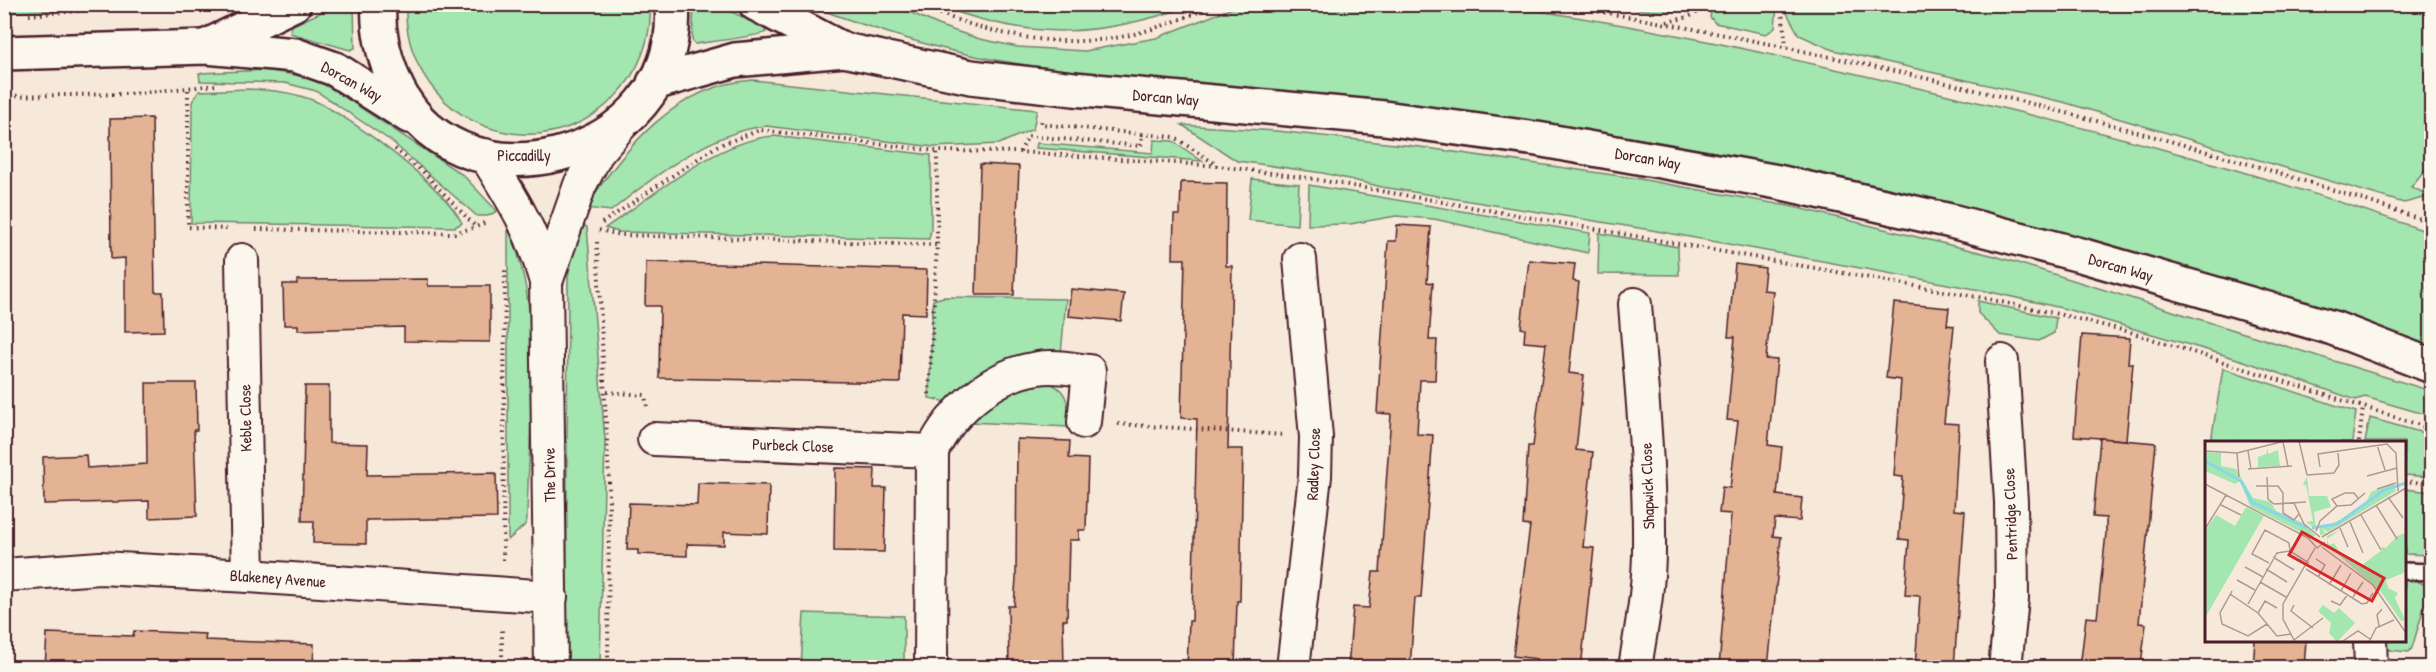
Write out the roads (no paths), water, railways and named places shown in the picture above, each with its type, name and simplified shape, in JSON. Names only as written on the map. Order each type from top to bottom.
[{"type":"main road","name":"Dorcan Way","points":[[206,46],[294,4]]},
{"type":"main road","name":"Piccadilly","points":[[379,4],[379,28],[387,62],[404,100],[421,123],[455,145],[485,155],[534,159],[565,154],[595,142],[621,124],[654,83],[670,42],[672,4]]},
{"type":"main road","name":"Dorcan Way","points":[[756,4],[844,50],[917,67],[1006,82],[1280,107],[1478,130],[1778,182],[1951,221],[2084,256],[2333,328],[2432,366]]},
{"type":"main road","name":"Dorcan Way","points":[[4,53],[206,46],[295,55],[318,62],[384,98],[421,123]]},
{"type":"main road","name":"Dorcan Way","points":[[654,83],[735,60],[844,50]]},
{"type":"street","name":"The Drive","points":[[546,282],[570,208],[589,166],[621,124]]},
{"type":"street","name":"The Drive","points":[[485,155],[526,222],[535,243],[546,282],[551,668]]},
{"type":"street","name":"Radley Close","points":[[1293,668],[1315,476],[1316,437],[1300,259]]},
{"type":"street","name":"Keble Close","points":[[242,260],[248,576]]},
{"type":"street","name":"Shapwick Close","points":[[1635,304],[1648,477],[1649,551],[1646,594],[1635,668]]},
{"type":"street","name":"Pentridge Close","points":[[2002,361],[2011,502],[2012,598],[2005,668]]},
{"type":"street","points":[[931,668],[932,451],[957,412],[971,400],[1021,371],[1040,367],[1089,370],[1084,422]]},
{"type":"street","name":"Purbeck Close","points":[[654,439],[932,451]]},
{"type":"street","name":"Blakeney Avenue","points":[[4,575],[100,568],[551,597]]},
{"type":"street","points":[[2370,642],[2371,668]]},
{"type":"lane","points":[[2406,571],[2432,572]]}]
